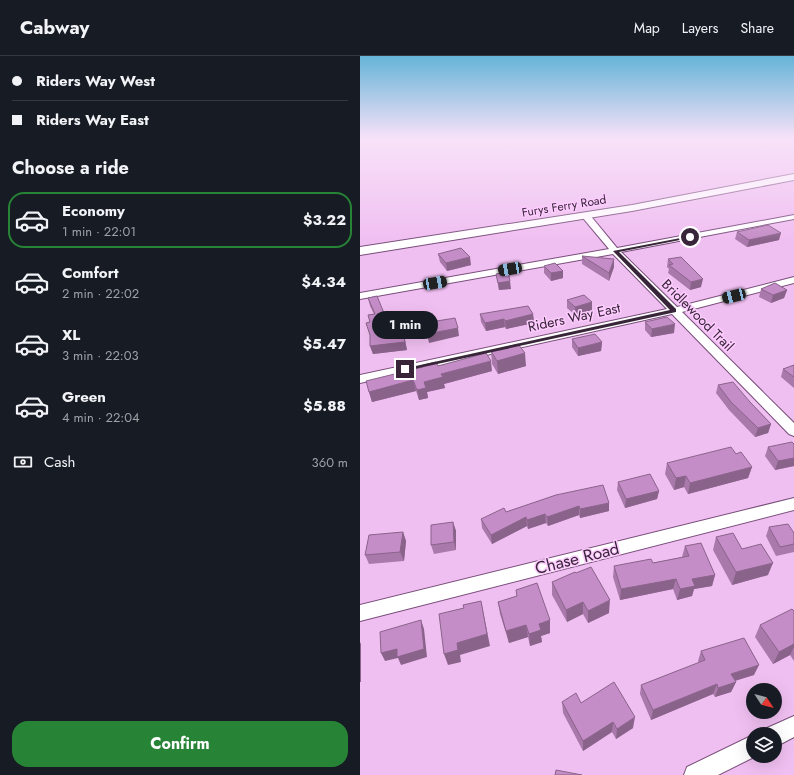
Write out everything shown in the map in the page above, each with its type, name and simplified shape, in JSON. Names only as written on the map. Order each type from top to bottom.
[{"type":"main road","name":"Furys Ferry Road","points":[[360,251],[586,216],[739,189],[794,177]]},
{"type":"street","name":"Bridlewood Trail","points":[[586,216],[615,251],[794,431]]},
{"type":"street","points":[[360,296],[615,251],[794,217]]},
{"type":"street","name":"Riders Way East","points":[[360,379],[674,310],[794,280]]},
{"type":"street","name":"Chase Road","points":[[360,613],[794,504]]},
{"type":"street","points":[[782,732],[794,726]]},
{"type":"street","points":[[696,775],[746,750]]},
{"type":"building","points":[[768,225],[781,233],[749,240],[737,232]]},
{"type":"building","points":[[461,248],[470,257],[446,263],[438,254]]},
{"type":"building","points":[[582,256],[614,259],[609,273]]},
{"type":"building","points":[[681,257],[703,279],[691,282],[669,265],[673,264],[668,259]]},
{"type":"building","points":[[555,263],[563,271],[551,273],[544,266]]},
{"type":"building","points":[[508,272],[510,281],[498,283],[496,274]]},
{"type":"building","points":[[775,283],[787,290],[773,295],[761,289]]},
{"type":"building","points":[[584,295],[592,302],[575,307],[567,300]]},
{"type":"building","points":[[377,296],[391,330],[397,329],[397,332],[403,331],[405,342],[370,346],[370,335],[366,323],[370,322],[368,315],[375,314],[368,298]]},
{"type":"building","points":[[528,306],[533,314],[505,321],[504,319],[485,323],[480,314]]},
{"type":"building","points":[[667,317],[675,324],[652,329],[645,322]]},
{"type":"building","points":[[455,318],[458,328],[427,334],[425,323]]},
{"type":"building","points":[[595,334],[602,342],[578,348],[572,339]]},
{"type":"building","points":[[518,344],[525,353],[497,361],[491,351]]},
{"type":"building","points":[[486,353],[491,361],[441,374],[443,377],[424,382],[426,388],[417,390],[413,380],[369,392],[366,381],[423,367],[423,365],[436,362],[438,366]]},
{"type":"building","points":[[794,365],[794,377],[783,369]]},
{"type":"building","points":[[733,382],[771,424],[758,428],[731,402],[718,385]]},
{"type":"building","points":[[792,442],[794,444],[794,458],[778,461],[768,447]]},
{"type":"building","points":[[731,447],[736,454],[741,452],[752,467],[690,483],[686,476],[676,478],[667,463]]},
{"type":"building","points":[[650,474],[659,491],[626,499],[618,482]]},
{"type":"building","points":[[603,485],[609,503],[580,509],[579,506],[547,517],[545,514],[527,520],[526,517],[491,535],[481,519],[504,508],[506,512],[556,495]]},
{"type":"building","points":[[453,522],[454,542],[431,545],[431,525]]},
{"type":"building","points":[[788,524],[794,533],[794,544],[780,547],[769,527]]},
{"type":"building","points":[[403,532],[400,552],[365,555],[369,535]]},
{"type":"building","points":[[733,533],[742,549],[761,544],[773,563],[736,572],[716,537]]},
{"type":"building","points":[[701,543],[715,575],[692,579],[695,586],[680,589],[676,579],[621,589],[614,566],[651,559],[653,563],[689,556],[685,546]]},
{"type":"building","points":[[591,567],[610,600],[588,611],[583,602],[566,610],[552,582]]},
{"type":"building","points":[[537,583],[550,620],[539,624],[541,630],[529,634],[526,625],[506,631],[498,602],[517,596],[516,590]]},
{"type":"building","points":[[481,601],[487,634],[457,643],[458,650],[444,654],[439,614],[464,608],[463,605]]},
{"type":"building","points":[[792,609],[794,611],[794,644],[779,652],[760,625]]},
{"type":"building","points":[[421,620],[424,649],[397,657],[397,649],[381,653],[380,632]]},
{"type":"building","points":[[744,638],[759,665],[731,674],[736,682],[718,688],[717,684],[653,710],[641,685],[705,660],[701,651]]},
{"type":"building","points":[[614,682],[635,717],[617,729],[613,722],[583,741],[562,702],[576,693],[581,703]]},
{"type":"building","points":[[556,770],[582,775],[555,775]]},
{"type":"route","points":[[405,369],[674,310],[615,251],[690,237]]}]
